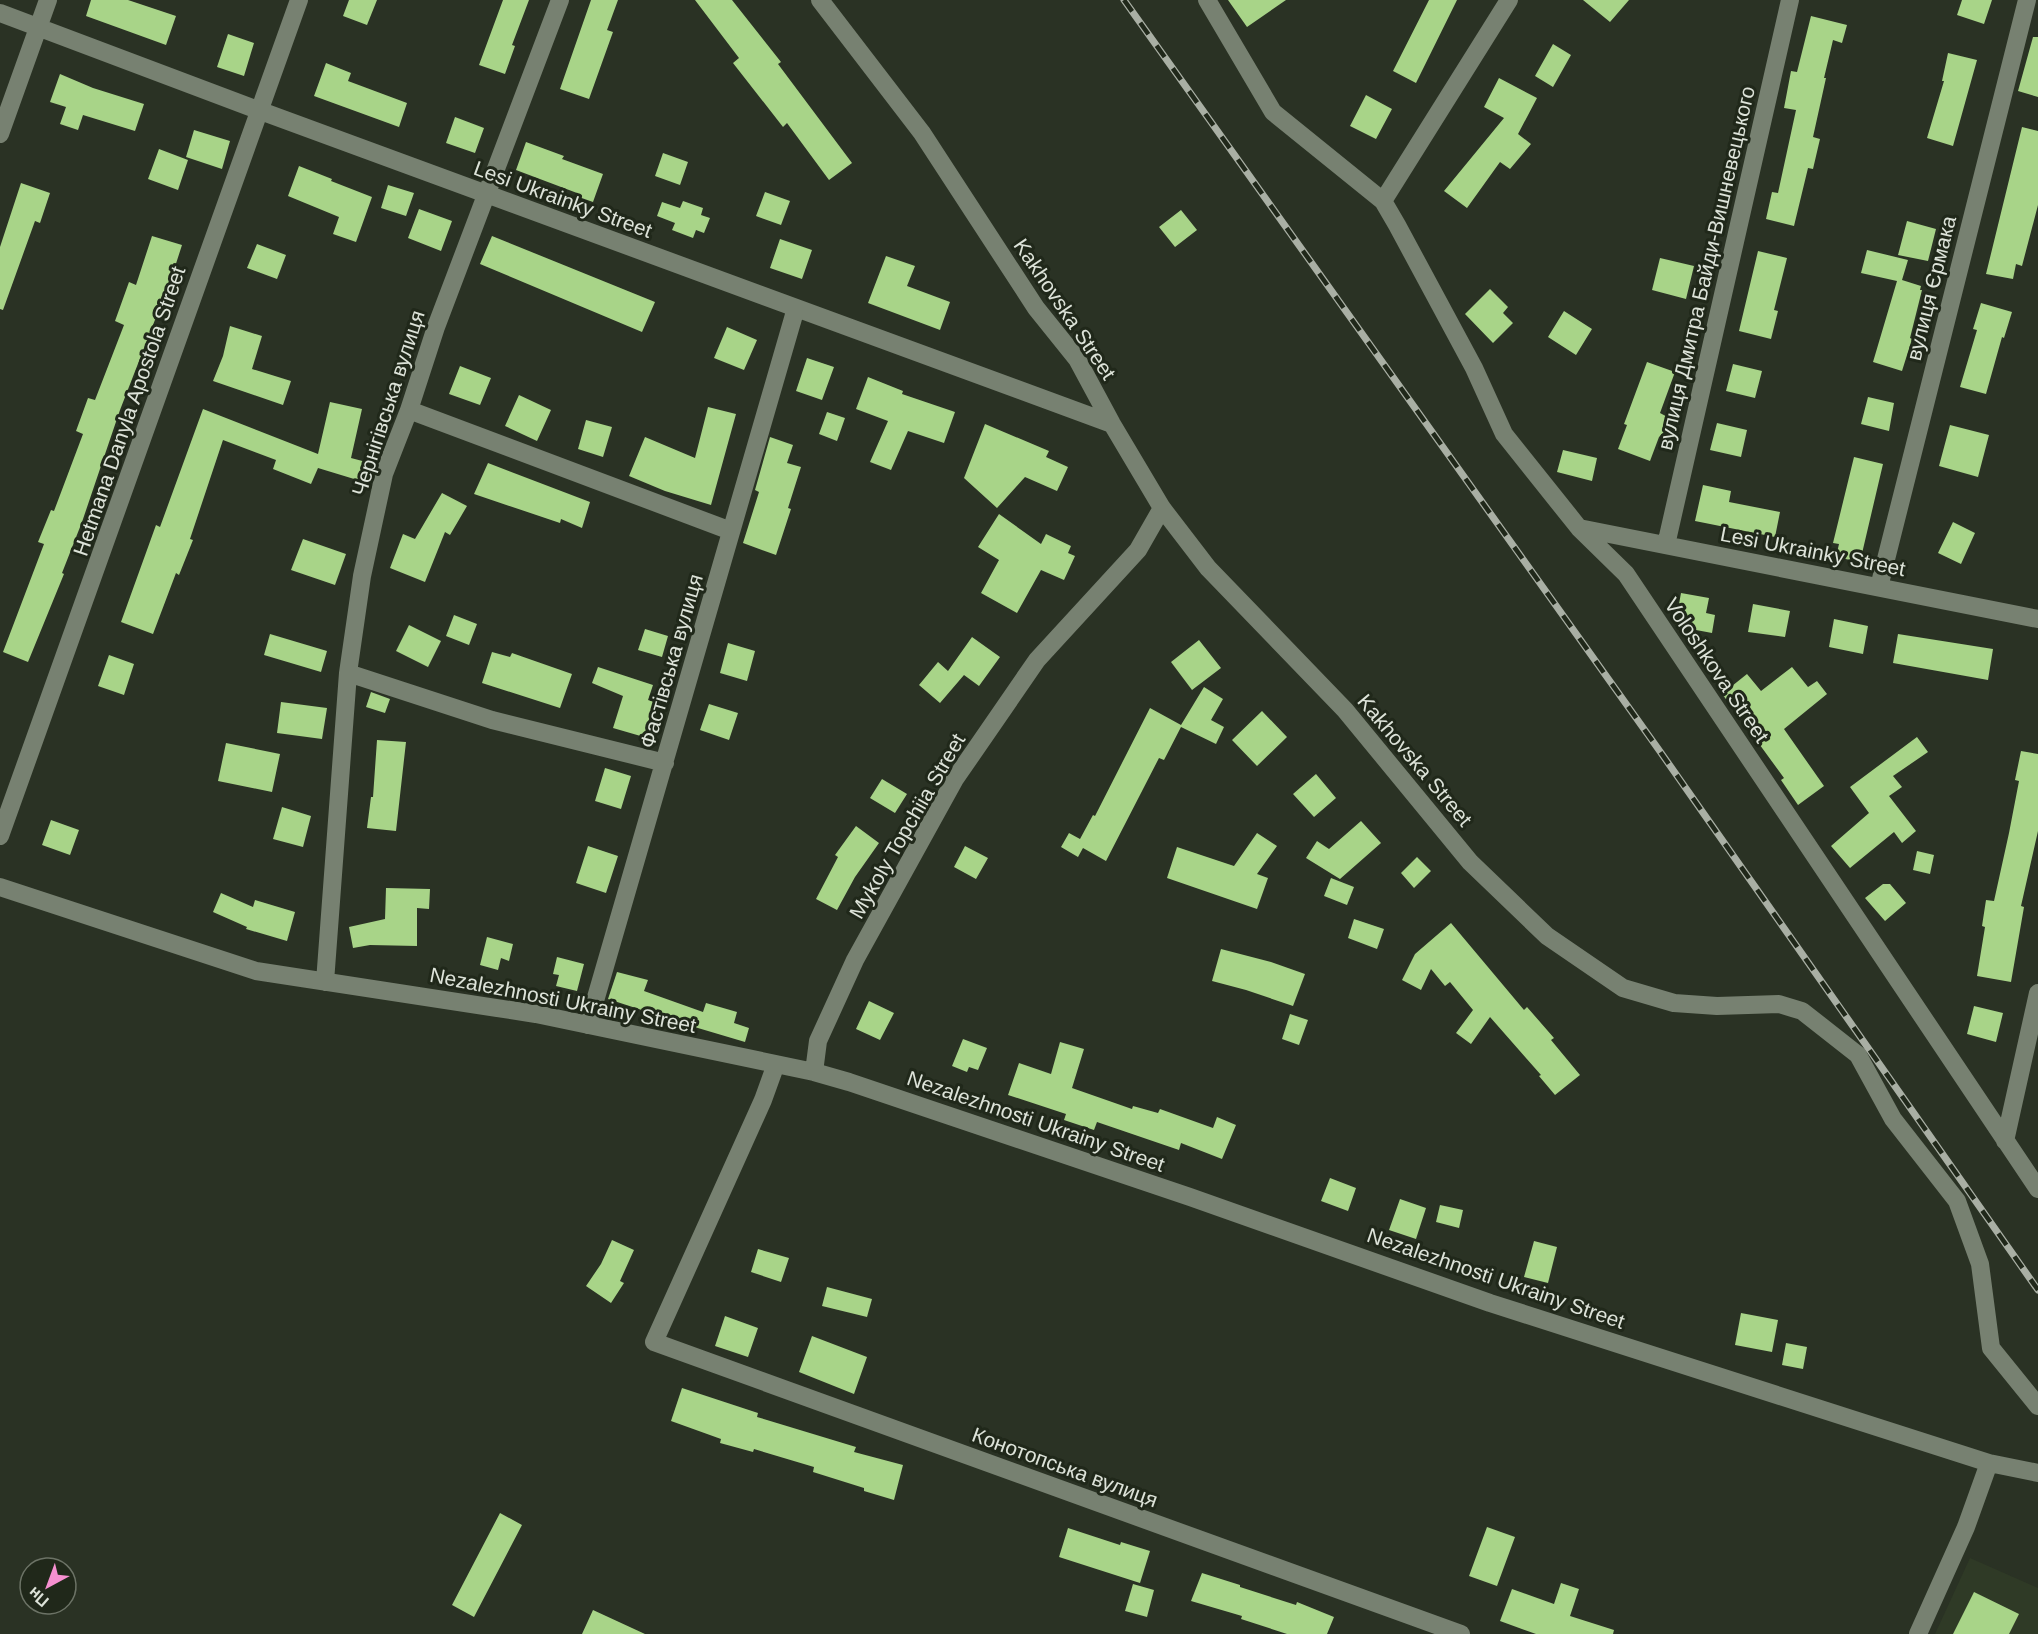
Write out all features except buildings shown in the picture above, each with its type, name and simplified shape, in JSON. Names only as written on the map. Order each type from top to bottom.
[{"type":"street","points":[[0,134],[48,0]]},
{"type":"street","name":"Hetmana Danyla Apostola Street","points":[[0,836],[299,0]]},
{"type":"street","name":"Чернігівська вулиця","points":[[325,982],[348,673],[362,576],[384,474],[409,410],[436,327],[488,195],[560,0]]},
{"type":"street","name":"Kakhovska Street","points":[[820,0],[922,133],[1036,308],[1077,359],[1112,424],[1162,507],[1208,568],[1345,710],[1470,862],[1548,936],[1623,988],[1674,1003],[1717,1006],[1779,1004],[1802,1011],[1858,1055],[1893,1119],[1957,1201],[1980,1264],[1991,1348],[2038,1406]]},
{"type":"street","points":[[1207,0],[1274,112],[1383,201],[1509,0]]},
{"type":"street","name":"вулиця Дмитра Байди-Вишневецького","points":[[1666,545],[1790,0]]},
{"type":"street","name":"вулиця Єрмака","points":[[1879,587],[2028,0]]},
{"type":"street","name":"Lesi Ukrainky Street","points":[[0,13],[258,111],[1112,424]]},
{"type":"street","name":"Voloshkova Street","points":[[1383,201],[1474,368],[1504,434],[1579,528],[1626,573],[2038,1189]]},
{"type":"street","name":"Фастівська вулиця","points":[[588,1025],[796,308]]},
{"type":"street","points":[[409,410],[730,531]]},
{"type":"street","name":"Mykoly Topchiia Street","points":[[814,1072],[818,1041],[855,960],[955,779],[1037,660],[1138,550],[1162,507]]},
{"type":"street","name":"Lesi Ukrainky Street","points":[[1579,528],[2038,619]]},
{"type":"street","points":[[348,673],[492,720],[665,763]]},
{"type":"street","name":"Nezalezhnosti Ukrainy Street","points":[[0,887],[256,971],[536,1014],[814,1072],[849,1082],[1190,1197],[1490,1303],[1989,1463],[2038,1473]]},
{"type":"street","points":[[2005,1140],[2038,993]]},
{"type":"street","name":"Конотопська вулиця","points":[[776,1064],[763,1100],[654,1342],[1461,1634]]},
{"type":"street","points":[[1918,1634],[1966,1527],[1989,1463]]},
{"type":"shaded area","points":[[1970,1558],[2038,1588],[2038,1634],[1935,1634]]},
{"type":"railway","points":[[1124,0],[1659,750],[2038,1290]]}]
